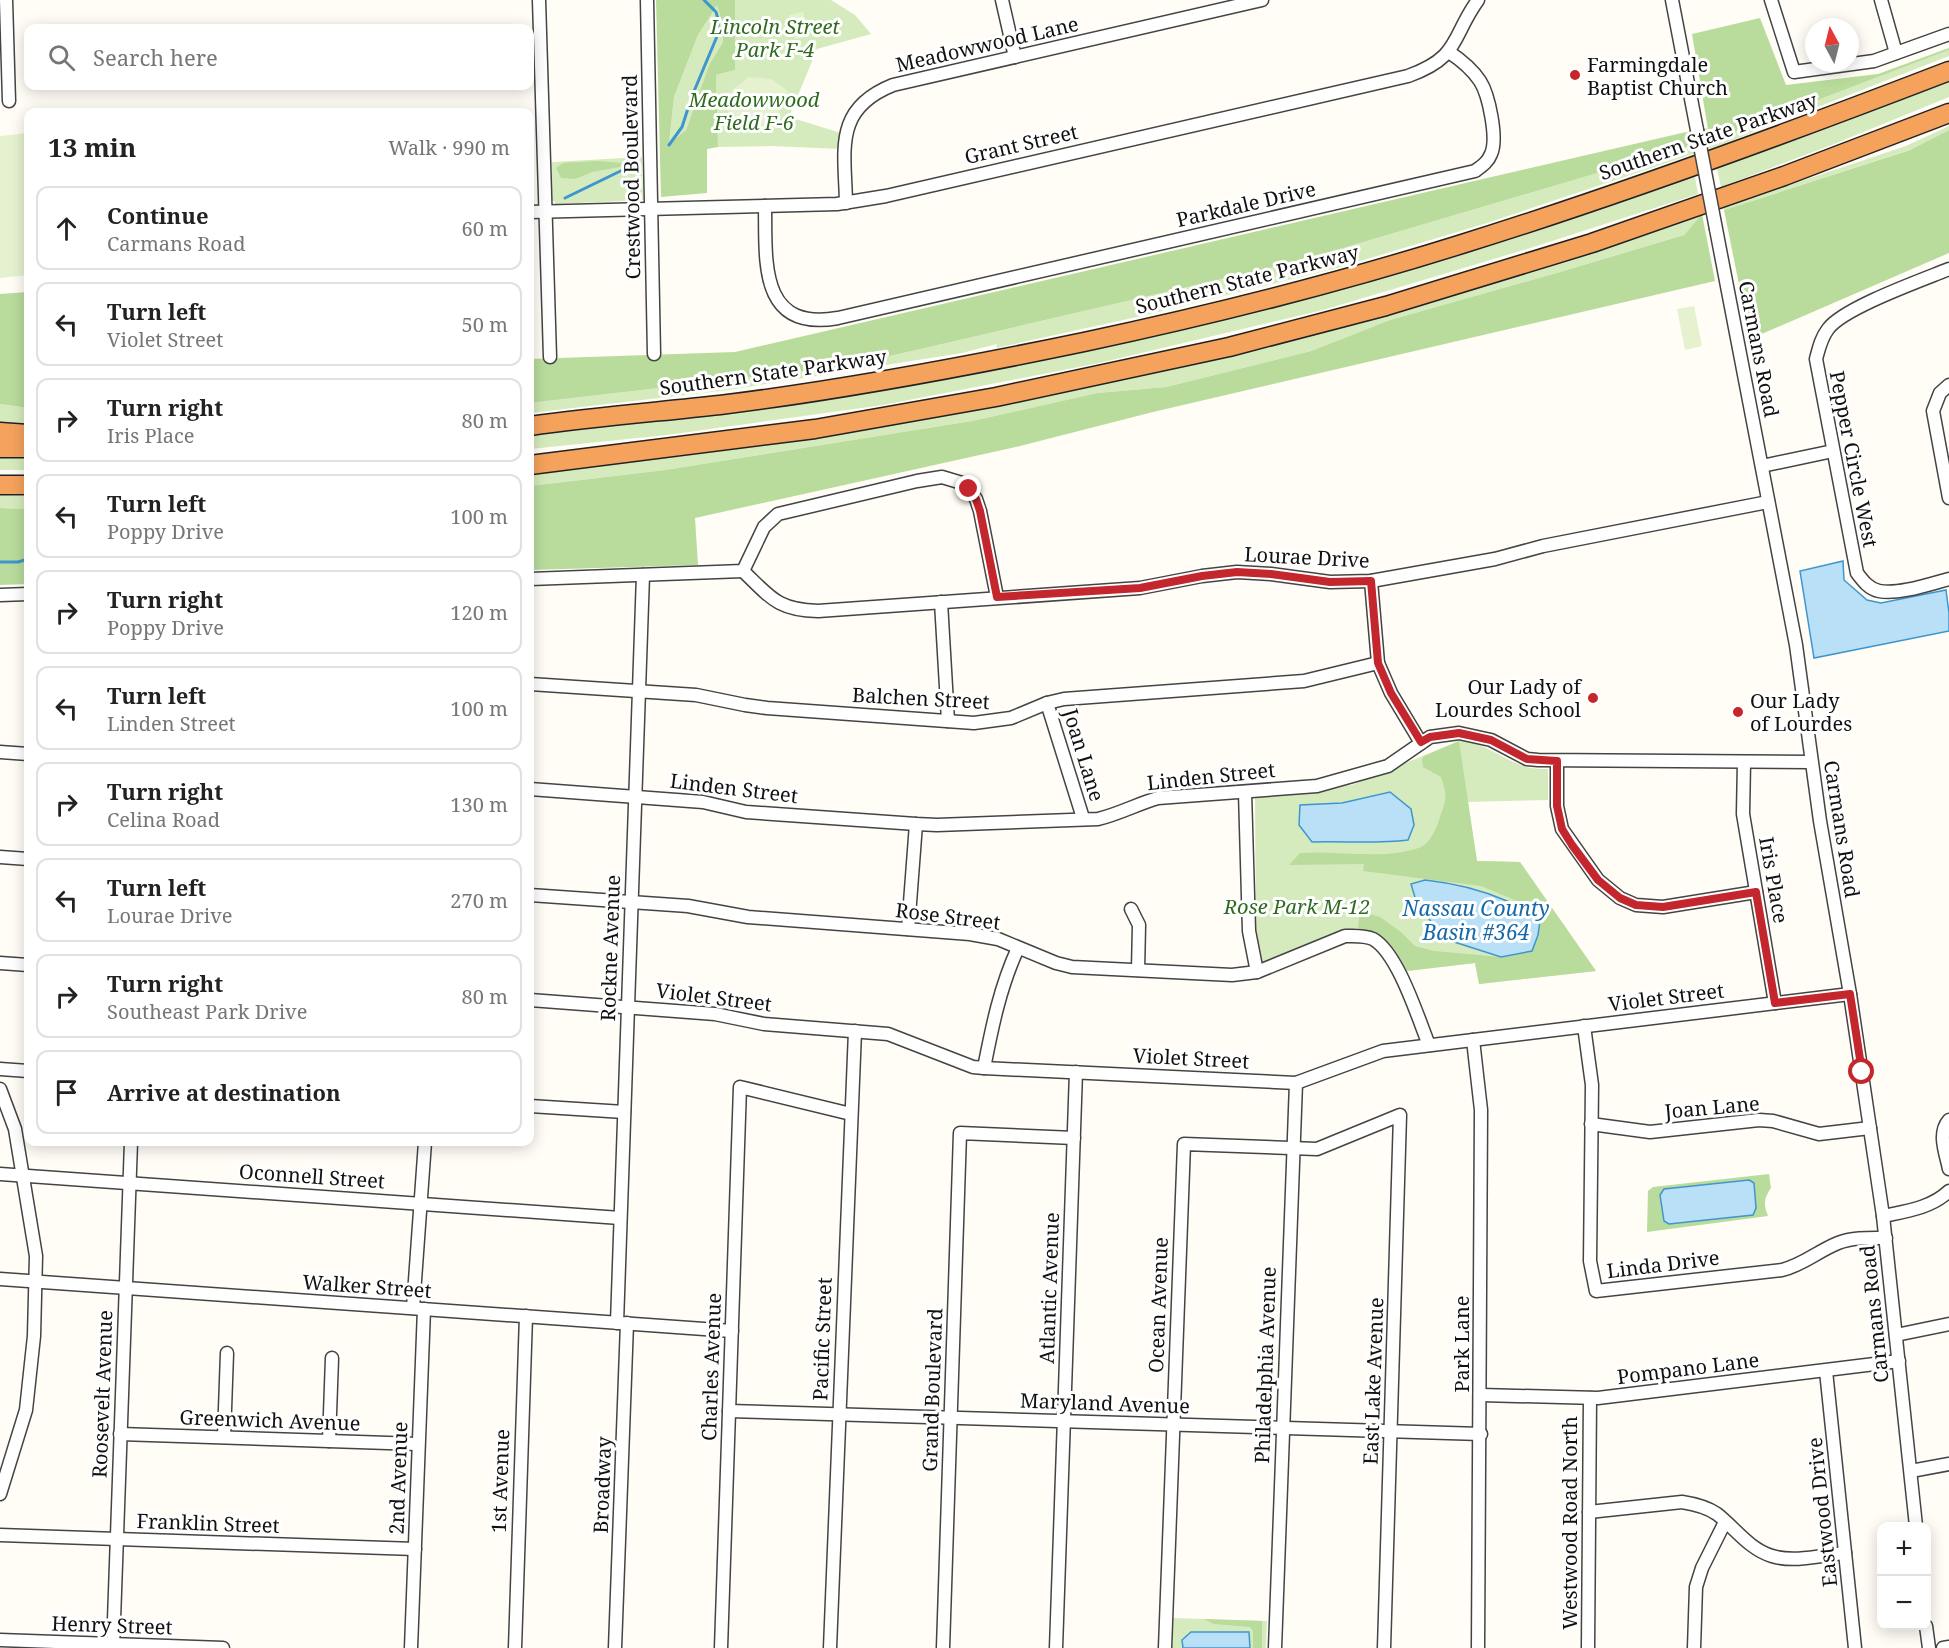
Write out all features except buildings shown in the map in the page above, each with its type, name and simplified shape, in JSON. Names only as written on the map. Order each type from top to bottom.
[{"type":"highway","name":"Southern State Parkway","points":[[534,425],[721,404],[903,377],[1086,341],[1222,310],[1418,257],[1534,221],[1826,118],[1949,71]]},
{"type":"highway","points":[[534,465],[815,429],[1030,391],[1229,347],[1386,306],[1592,243],[1784,176],[1949,113]]},
{"type":"highway","points":[[0,432],[24,434]]},
{"type":"highway","points":[[0,448],[24,448]]},
{"type":"highway","points":[[0,485],[24,485]]},
{"type":"street","points":[[6,0],[4,50],[9,101]]},
{"type":"street","points":[[539,0],[550,357]]},
{"type":"street","name":"Crestwood Boulevard","points":[[647,0],[654,354]]},
{"type":"street","points":[[1002,0],[1015,57]]},
{"type":"street","name":"Meadowwood Lane","points":[[846,204],[846,134],[851,118],[863,102],[877,92],[893,85],[1262,0]]},
{"type":"street","name":"Grant Street","points":[[534,212],[846,204],[1408,76],[1425,70],[1449,52],[1478,0]]},
{"type":"street","name":"Carmans Road","points":[[1672,0],[1796,645],[1811,762],[1850,994],[1886,1238],[1916,1522]]},
{"type":"street","points":[[1771,0],[1794,72],[1874,61],[1949,34]]},
{"type":"street","points":[[1881,0],[1896,53]]},
{"type":"street","name":"Parkdale Drive","points":[[765,206],[768,280],[773,292],[787,309],[801,318],[820,321],[887,307],[1475,171],[1486,162],[1495,143],[1488,102],[1482,84],[1472,70],[1449,52]]},
{"type":"street","name":"Pepper Circle West","points":[[1949,269],[1859,307],[1838,319],[1823,336],[1816,359],[1855,568],[1863,582],[1879,591],[1889,591],[1949,579]]},
{"type":"street","points":[[1949,385],[1940,393],[1933,411],[1947,476],[1949,498]]},
{"type":"street","points":[[1762,466],[1833,452]]},
{"type":"street","points":[[534,579],[743,571],[764,527],[778,514],[942,477],[962,483],[976,499],[997,597]]},
{"type":"street","name":"Lourae Drive","points":[[743,571],[774,601],[798,610],[1140,588],[1237,572],[1330,582],[1371,581],[1495,560],[1543,546],[1768,502]]},
{"type":"street","name":"Rockne Avenue","points":[[622,1323],[620,1218],[643,575]]},
{"type":"street","points":[[1371,581],[1378,663],[1391,693],[1421,742]]},
{"type":"street","points":[[0,595],[24,594]]},
{"type":"street","points":[[941,602],[948,721]]},
{"type":"street","name":"Balchen Street","points":[[534,684],[696,695],[767,708],[974,723],[998,722],[1047,703],[1088,697],[1304,681],[1378,663]]},
{"type":"street","name":"Joan Lane","points":[[1047,703],[1083,818]]},
{"type":"street","name":"Linden Street","points":[[534,789],[703,802],[746,812],[916,824],[1052,822],[1083,818],[1098,819],[1158,798],[1317,786],[1388,766],[1430,737],[1459,733],[1491,740],[1527,759],[1811,762]]},
{"type":"street","points":[[0,752],[24,754]]},
{"type":"street","points":[[1557,761],[1557,806],[1562,829],[1598,880],[1620,898],[1636,905],[1663,907],[1756,892]]},
{"type":"street","name":"Iris Place","points":[[1744,762],[1743,814],[1775,1003]]},
{"type":"street","points":[[1245,792],[1249,931],[1257,972]]},
{"type":"street","points":[[908,929],[916,824]]},
{"type":"street","points":[[0,857],[24,859]]},
{"type":"street","name":"Rose Street","points":[[534,895],[688,906],[748,917],[970,934],[998,939],[1056,963],[1072,967],[1232,975],[1257,972],[1346,936],[1359,935],[1371,938],[1383,946],[1393,959],[1429,1045]]},
{"type":"street","points":[[1131,909],[1139,925],[1138,970]]},
{"type":"street","points":[[984,1068],[998,999],[1006,972],[1018,948]]},
{"type":"street","points":[[0,963],[24,965]]},
{"type":"street","name":"Violet Street","points":[[534,1000],[715,1014],[764,1024],[888,1034],[973,1067],[1296,1083],[1383,1051],[1850,994]]},
{"type":"street","name":"Linda Drive","points":[[1584,1026],[1592,1085],[1590,1261],[1596,1291],[1782,1270],[1806,1261],[1841,1241],[1886,1238]]},
{"type":"street","name":"Pacific Street","points":[[830,1648],[855,1031]]},
{"type":"street","name":"Park Lane","points":[[1473,1040],[1481,1110],[1478,1648]]},
{"type":"street","points":[[0,1069],[24,1071]]},
{"type":"street","name":"Atlantic Avenue","points":[[1056,1648],[1076,1072]]},
{"type":"street","name":"Philadelphia Avenue","points":[[1275,1648],[1296,1083]]},
{"type":"street","name":"Charles Avenue","points":[[721,1648],[740,1087],[851,1114]]},
{"type":"street","points":[[0,1089],[15,1129],[36,1257],[34,1336],[26,1410],[0,1494]]},
{"type":"street","points":[[534,1106],[624,1112]]},
{"type":"street","name":"East Lake Avenue","points":[[1293,1148],[1317,1149],[1400,1115],[1384,1648]]},
{"type":"street","name":"Joan Lane","points":[[1591,1124],[1650,1132],[1759,1120],[1773,1121],[1819,1134],[1870,1128]]},
{"type":"street","points":[[1949,1120],[1943,1131],[1949,1169]]},
{"type":"street","name":"Grand Boulevard","points":[[943,1648],[960,1133],[1074,1138]]},
{"type":"street","name":"Ocean Avenue","points":[[1165,1648],[1184,1144],[1293,1148]]},
{"type":"street","name":"Roosevelt Avenue","points":[[113,1646],[131,1146]]},
{"type":"street","name":"2nd Avenue","points":[[411,1648],[418,1444],[420,1203],[425,1146]]},
{"type":"street","name":"Oconnell Street","points":[[0,1174],[620,1218]]},
{"type":"street","points":[[1883,1216],[1928,1206],[1940,1200],[1949,1191]]},
{"type":"street","name":"Walker Street","points":[[0,1280],[732,1331]]},
{"type":"street","name":"1st Avenue","points":[[515,1648],[526,1316]]},
{"type":"street","name":"Broadway","points":[[615,1648],[622,1323]]},
{"type":"street","points":[[1896,1335],[1949,1324]]},
{"type":"street","points":[[224,1437],[227,1353]]},
{"type":"street","points":[[329,1441],[332,1358]]},
{"type":"street","name":"Pompano Lane","points":[[1481,1395],[1590,1398],[1899,1361]]},
{"type":"street","name":"Eastwood Drive","points":[[1826,1371],[1856,1648]]},
{"type":"street","name":"Westwood Road North","points":[[1588,1648],[1590,1398]]},
{"type":"street","name":"Maryland Avenue","points":[[729,1411],[1480,1434]]},
{"type":"street","name":"Greenwich Avenue","points":[[120,1434],[418,1444]]},
{"type":"street","points":[[1911,1471],[1949,1464]]},
{"type":"street","points":[[1589,1512],[1683,1502],[1695,1503],[1709,1509],[1752,1546],[1773,1557],[1788,1559],[1845,1553]]},
{"type":"street","points":[[1694,1648],[1696,1587],[1702,1568],[1725,1522]]},
{"type":"street","name":"Franklin Street","points":[[0,1535],[415,1549]]},
{"type":"street","points":[[1927,1630],[1929,1648]]},
{"type":"street","name":"Henry Street","points":[[0,1640],[113,1646],[223,1648]]},
{"type":"street","points":[[1943,1648],[1949,1647]]},
{"type":"green space","points":[[656,0],[735,0],[735,70],[716,75],[718,147],[707,149],[707,193],[661,197]],"holes":[[[717,5],[721,18],[723,42],[709,65],[686,130],[669,144],[674,97],[698,35]]]},
{"type":"green space","points":[[735,0],[831,0],[855,15],[871,34],[817,49],[789,117],[841,133],[840,149],[771,146],[718,147],[716,75],[735,70]]},
{"type":"green space","points":[[717,4],[723,42],[709,65],[686,130],[669,145],[674,97],[698,35]]},
{"type":"green space","points":[[803,12],[809,36],[795,39],[789,15]]},
{"type":"green space","points":[[1760,18],[1786,85],[1878,74],[1949,48],[1949,50],[1710,141],[1692,34]]},
{"type":"green space","points":[[1949,50],[1949,56],[1723,144],[1487,223],[1337,268],[1146,315],[996,348],[997,344],[962,353],[728,390],[534,413],[534,403],[847,366],[1296,262],[1689,146],[1686,132],[1708,128],[1710,140]]},
{"type":"green space","name":"Meadowwood Field F-6","points":[[749,77],[771,79],[788,91],[772,127],[763,131],[725,109],[732,90]]},
{"type":"green space","points":[[1949,82],[1949,97],[1721,187],[1716,164]]},
{"type":"green space","points":[[1949,126],[1949,130],[1912,149],[1724,210],[1723,207],[1906,146]]},
{"type":"green space","points":[[1949,130],[1949,253],[1750,339],[1724,210],[1910,150]]},
{"type":"green space","points":[[1686,132],[1689,146],[1296,262],[847,366],[534,403],[534,359],[735,352]]},
{"type":"green space","points":[[24,133],[24,275],[0,278],[0,136]]},
{"type":"green space","points":[[642,157],[643,200],[555,204],[552,200],[552,162]]},
{"type":"green space","points":[[597,161],[624,163],[620,167],[592,172],[575,179],[561,178],[556,168],[563,163]]},
{"type":"green space","points":[[1694,171],[1698,194],[1527,249],[1323,310],[1099,363],[883,405],[667,435],[534,449],[534,432],[1087,346]]},
{"type":"green space","points":[[1702,214],[1684,235],[1390,320],[1311,351],[1166,387],[1097,393],[972,421],[665,470],[534,486],[534,473],[700,454],[837,433],[1231,356],[1515,277]]},
{"type":"green space","points":[[1702,214],[1715,281],[1153,412],[1020,446],[695,518],[698,565],[534,570],[534,486],[665,470],[972,421],[1097,393],[1166,387],[1311,351],[1390,320],[1684,235]]},
{"type":"green space","points":[[24,292],[24,407],[0,404],[0,294]]},
{"type":"green space","points":[[1694,306],[1702,346],[1685,350],[1677,309]]},
{"type":"green space","points":[[0,404],[24,407],[24,424],[0,422]]},
{"type":"green space","points":[[0,451],[24,451],[24,470],[0,470]]},
{"type":"green space","points":[[0,495],[24,496],[24,509],[0,508]]},
{"type":"green space","points":[[0,508],[24,509],[24,584],[0,585]]},
{"type":"green space","name":"Rose Park M-12","points":[[1459,741],[1481,746],[1524,766],[1548,769],[1548,800],[1467,802],[1477,861],[1520,862],[1596,971],[1479,984],[1475,963],[1407,971],[1392,944],[1376,933],[1358,928],[1344,930],[1263,964],[1256,937],[1255,794],[1352,785]]},
{"type":"green space","points":[[1459,741],[1477,861],[1520,862],[1596,971],[1479,984],[1475,963],[1407,971],[1397,954],[1383,938],[1358,928],[1360,911],[1380,917],[1401,932],[1415,946],[1434,951],[1501,957],[1532,951],[1540,921],[1529,906],[1481,886],[1363,871],[1364,864],[1289,865],[1300,853],[1393,853],[1425,845],[1435,830],[1445,797],[1441,777],[1423,767],[1422,759],[1424,756]]},
{"type":"green space","points":[[1769,1174],[1771,1188],[1765,1205],[1768,1216],[1647,1232],[1648,1191],[1653,1187]]},
{"type":"green space","points":[[1173,1618],[1267,1621],[1266,1648],[1172,1648]]},
{"type":"green space","points":[[1204,1619],[1262,1621],[1262,1648],[1253,1648],[1253,1631],[1250,1627],[1214,1624]]},
{"type":"water","points":[[1843,561],[1844,580],[1867,600],[1881,603],[1946,590],[1949,631],[1814,658],[1800,571]]},
{"type":"water","points":[[1390,792],[1411,809],[1414,825],[1408,840],[1312,842],[1299,825],[1300,805],[1342,803]]},
{"type":"water","name":"Nassau County Basin #364","points":[[1425,880],[1457,885],[1488,894],[1511,903],[1540,921],[1532,951],[1501,957],[1445,939],[1417,904],[1411,884]]},
{"type":"water","points":[[1749,1180],[1754,1183],[1756,1208],[1753,1215],[1669,1224],[1664,1221],[1660,1195],[1664,1189]]},
{"type":"water","points":[[1191,1632],[1249,1632],[1250,1648],[1183,1648],[1182,1640]]},
{"type":"waterway","points":[[669,145],[682,127],[692,96],[718,34],[716,12],[704,0]]},
{"type":"waterway","points":[[565,198],[637,163]]},
{"type":"waterway","points":[[0,562],[24,560]]},
{"type":"place","name":"Farmingdale Baptist Church","points":[[1575,75]]},
{"type":"place","name":"Our Lady of Lourdes School","points":[[1593,698]]},
{"type":"place","name":"Our Lady of Lourdes","points":[[1738,712]]},
{"type":"route","points":[[969,489],[980,511],[997,597],[1140,588],[1237,572],[1330,582],[1371,581],[1378,663],[1391,693],[1421,742],[1430,737],[1459,733],[1491,740],[1527,759],[1557,761],[1557,806],[1562,829],[1598,880],[1620,898],[1636,905],[1663,907],[1756,892],[1775,1003],[1850,994],[1862,1072]]},
{"type":"park label","name":"Lincoln Street Park F-4","points":[[775,38]]}]
